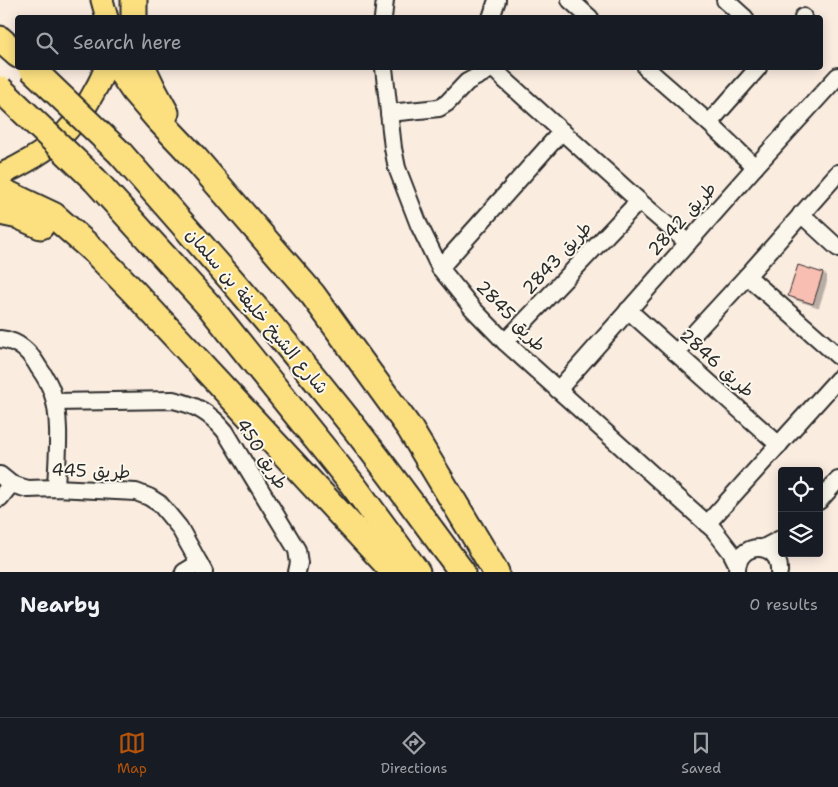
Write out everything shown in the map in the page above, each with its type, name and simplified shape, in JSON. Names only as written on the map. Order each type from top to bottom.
[{"type":"highway","points":[[134,0],[134,15]]},
{"type":"highway","points":[[0,39],[15,52]]},
{"type":"highway","name":"شارع الشيخ خليفة بن سلمان","points":[[33,70],[120,153],[234,282],[332,400],[462,572]]},
{"type":"highway","points":[[119,70],[134,91],[158,119],[194,157],[313,295],[410,429],[496,572]]},
{"type":"highway","points":[[144,70],[162,106],[194,157]]},
{"type":"highway","name":"شارع الشيخ خليفة بن سلمان","points":[[0,88],[95,180],[216,314],[353,484],[417,572]]},
{"type":"highway","points":[[0,190],[53,215],[94,250],[394,572]]},
{"type":"highway","points":[[0,212],[18,216],[47,229],[86,256],[164,324]]},
{"type":"main road","points":[[102,0],[107,15]]},
{"type":"main road","points":[[109,15],[113,0]]},
{"type":"main road","points":[[0,175],[23,164],[66,132],[85,109],[104,70]]},
{"type":"street","points":[[383,15],[385,0]]},
{"type":"street","points":[[492,15],[497,0]]},
{"type":"street","points":[[570,0],[587,15]]},
{"type":"street","points":[[725,0],[742,15]]},
{"type":"street","name":"طريق 2845","points":[[384,70],[392,148],[397,168],[419,224],[440,268],[473,309],[505,342],[710,527],[731,552],[737,568]]},
{"type":"street","points":[[389,113],[439,108],[447,104],[467,82],[489,70]]},
{"type":"street","points":[[495,70],[638,201],[688,243]]},
{"type":"street","points":[[648,70],[709,123],[755,167]]},
{"type":"street","points":[[709,123],[756,70]]},
{"type":"street","name":"طريق 2842","points":[[558,390],[838,76]]},
{"type":"street","points":[[440,268],[562,131]]},
{"type":"street","points":[[676,353],[838,173]]},
{"type":"street","name":"طريق 2843","points":[[505,342],[638,201]]},
{"type":"street","points":[[802,214],[838,248]]},
{"type":"street","points":[[747,276],[838,356]]},
{"type":"street","name":"طريق 2846","points":[[628,310],[779,445]]},
{"type":"street","points":[[0,339],[20,346],[33,358],[47,382],[55,402],[57,419],[56,488]]},
{"type":"street","points":[[710,527],[838,379]]},
{"type":"street","name":"طريق 450","points":[[55,402],[173,400],[207,413],[225,431],[297,550],[299,563],[297,572]]},
{"type":"street","points":[[0,498],[5,479]]},
{"type":"street","name":"طريق 445","points":[[5,479],[28,489],[56,488],[136,492],[149,496],[160,504],[179,527],[202,568]]},
{"type":"street","name":"طريق 2845","points":[[710,527],[738,544],[773,553],[780,562]]},
{"type":"street","points":[[737,568],[742,555],[778,540]]},
{"type":"street","points":[[184,572],[202,568]]},
{"type":"building","points":[[798,265],[823,273],[813,304],[788,296]]}]
